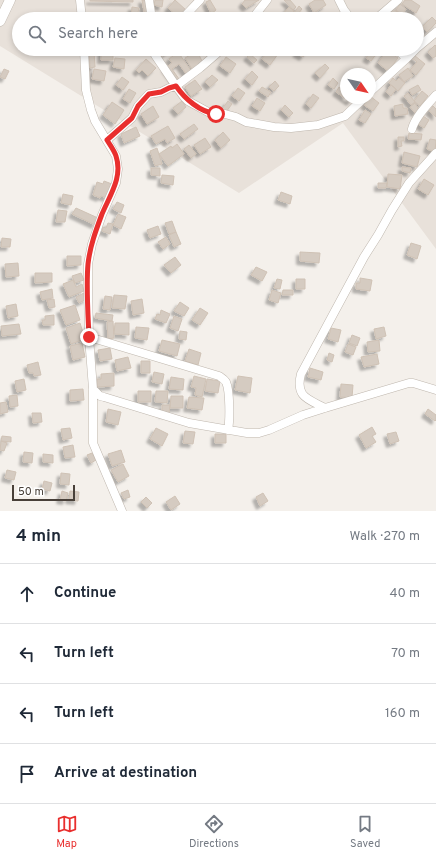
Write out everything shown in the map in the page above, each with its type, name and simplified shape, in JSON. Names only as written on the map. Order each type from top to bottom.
[{"type":"street","points":[[0,21],[10,0]]},
{"type":"street","points":[[80,0],[81,12]]},
{"type":"street","points":[[149,0],[151,12]]},
{"type":"street","points":[[189,12],[200,0]]},
{"type":"street","points":[[258,12],[268,0]]},
{"type":"street","points":[[339,0],[346,12]]},
{"type":"street","points":[[384,12],[398,0]]},
{"type":"street","points":[[424,43],[436,32]]},
{"type":"street","points":[[84,56],[86,90],[91,110],[95,121],[116,156],[118,168],[116,183],[102,215],[92,244],[88,264],[89,337],[93,390],[93,443],[122,511]]},
{"type":"street","points":[[156,56],[184,98],[188,101],[208,112],[236,117],[246,122],[274,127],[291,128],[318,125],[345,116],[358,104]]},
{"type":"street","points":[[107,140],[132,118],[138,106],[149,94],[161,92],[176,86],[214,56]]},
{"type":"street","points":[[376,86],[409,56]]},
{"type":"street","points":[[412,129],[417,119],[436,95]]},
{"type":"street","points":[[325,408],[300,392],[301,374],[364,257],[392,210],[409,184],[436,153]]},
{"type":"street","points":[[89,337],[223,378],[227,385],[229,399],[228,430]]},
{"type":"street","points":[[93,390],[104,397],[189,423],[247,433],[259,433],[269,430],[303,415],[413,383],[436,390]]},
{"type":"shaded area","points":[[0,0],[436,0],[436,249],[343,123],[239,193],[16,56],[424,56],[424,12],[12,12],[12,53],[0,46]]},
{"type":"building","points":[[133,0],[133,2],[90,1]]},
{"type":"building","points":[[142,0],[146,0],[148,12],[144,12]]},
{"type":"building","points":[[155,0],[163,0],[162,7],[154,5]]},
{"type":"building","points":[[175,0],[186,10],[184,12],[172,12],[168,8]]},
{"type":"building","points":[[210,0],[216,10],[210,12],[206,2]]},
{"type":"building","points":[[245,0],[259,0],[246,8],[242,4]]},
{"type":"building","points":[[284,0],[290,0],[296,7],[293,10]]},
{"type":"building","points":[[315,0],[323,0],[326,5],[313,12],[309,4]]},
{"type":"building","points":[[405,0],[411,0],[420,6],[417,12],[414,12],[402,4]]},
{"type":"building","points":[[400,4],[406,9],[404,12],[398,12],[396,10]]},
{"type":"building","points":[[299,6],[302,9],[300,12],[294,12]]},
{"type":"building","points":[[132,7],[139,8],[138,12],[131,12]]},
{"type":"building","points":[[289,7],[294,11],[293,12],[284,12]]},
{"type":"building","points":[[392,8],[397,12],[389,12]]},
{"type":"building","points":[[432,17],[436,21],[436,23],[427,32],[424,29],[424,25]]},
{"type":"building","points":[[435,45],[436,56],[433,58],[428,52]]},
{"type":"building","points":[[89,56],[94,56],[95,67],[90,68]]},
{"type":"building","points":[[101,56],[113,56],[113,60],[101,60]]},
{"type":"building","points":[[173,56],[181,56],[192,72],[187,75],[179,64],[172,69],[179,79],[175,82],[165,68],[172,63],[169,59]]},
{"type":"building","points":[[188,56],[200,56],[203,63],[192,69],[185,58]]},
{"type":"building","points":[[252,56],[257,60],[254,63],[247,57]]},
{"type":"building","points":[[264,56],[277,56],[270,65],[262,59]]},
{"type":"building","points":[[368,56],[375,56],[371,61],[366,58]]},
{"type":"building","points":[[383,56],[395,56],[398,58],[388,71],[378,63]]},
{"type":"building","points":[[415,56],[425,64],[416,75],[410,70],[417,62],[412,58]]},
{"type":"building","points":[[226,57],[236,64],[230,73],[220,66]]},
{"type":"building","points":[[115,58],[125,59],[124,69],[113,67]]},
{"type":"building","points":[[146,59],[156,68],[148,76],[142,70],[139,73],[136,70]]},
{"type":"building","points":[[325,64],[329,68],[320,78],[315,73]]},
{"type":"building","points":[[408,68],[413,76],[404,82],[399,75]]},
{"type":"building","points":[[4,69],[9,71],[5,79],[0,77]]},
{"type":"building","points":[[94,69],[106,71],[104,81],[92,79]]},
{"type":"building","points":[[252,71],[258,77],[252,85],[245,79]]},
{"type":"building","points":[[212,75],[218,80],[210,87],[205,82]]},
{"type":"building","points":[[122,77],[129,82],[123,90],[116,85]]},
{"type":"building","points":[[333,78],[338,83],[334,89],[328,85]]},
{"type":"building","points":[[393,78],[396,81],[399,78],[405,83],[398,91],[389,83]]},
{"type":"building","points":[[195,80],[202,89],[191,96],[185,87]]},
{"type":"building","points":[[275,81],[279,86],[274,91],[269,87]]},
{"type":"building","points":[[391,85],[396,89],[391,96],[386,92]]},
{"type":"building","points":[[418,85],[421,90],[412,95],[409,90]]},
{"type":"building","points":[[262,87],[271,92],[268,97],[259,91]]},
{"type":"building","points":[[339,87],[340,88],[340,95],[336,92]]},
{"type":"building","points":[[238,88],[245,93],[239,101],[232,96]]},
{"type":"building","points":[[129,89],[136,93],[130,103],[123,99]]},
{"type":"building","points":[[422,91],[428,96],[420,106],[414,101]]},
{"type":"building","points":[[408,93],[415,102],[411,105],[404,96]]},
{"type":"building","points":[[313,94],[319,98],[311,108],[306,104]]},
{"type":"building","points":[[257,98],[265,103],[260,111],[252,106]]},
{"type":"building","points":[[182,101],[186,107],[178,114],[173,108]]},
{"type":"building","points":[[228,101],[232,104],[226,112],[222,109]]},
{"type":"building","points":[[376,101],[379,103],[373,111],[364,105],[376,104]]},
{"type":"building","points":[[112,102],[124,110],[115,124],[103,115]]},
{"type":"building","points":[[415,103],[419,110],[415,113],[410,107]]},
{"type":"building","points":[[403,104],[403,108],[407,108],[408,114],[395,116],[394,106]]},
{"type":"building","points":[[285,105],[293,113],[289,117],[281,110]]},
{"type":"building","points":[[153,106],[159,117],[147,124],[141,114]]},
{"type":"building","points":[[433,106],[436,109],[436,117],[429,111]]},
{"type":"building","points":[[365,110],[371,114],[365,123],[359,120]]},
{"type":"building","points":[[423,116],[429,120],[424,128],[418,124]]},
{"type":"building","points":[[194,124],[198,129],[184,139],[180,134]]},
{"type":"building","points":[[168,126],[175,138],[167,143],[165,139],[156,144],[151,136]]},
{"type":"building","points":[[136,127],[140,136],[124,143],[121,134]]},
{"type":"building","points":[[223,132],[230,140],[221,148],[215,140]]},
{"type":"building","points":[[409,133],[422,134],[421,140],[408,139]]},
{"type":"building","points":[[398,137],[404,137],[404,141],[401,141],[402,146],[398,147]]},
{"type":"building","points":[[205,138],[211,147],[200,154],[194,145]]},
{"type":"building","points":[[430,139],[436,140],[435,152],[427,149]]},
{"type":"building","points":[[177,144],[184,154],[168,166],[159,154]]},
{"type":"building","points":[[189,145],[196,154],[191,158],[184,149]]},
{"type":"building","points":[[157,148],[162,164],[155,166],[150,151]]},
{"type":"building","points":[[404,152],[420,156],[417,167],[402,163]]},
{"type":"building","points":[[402,167],[411,168],[410,173],[402,171]]},
{"type":"building","points":[[151,168],[160,168],[160,176],[151,175]]},
{"type":"building","points":[[388,174],[402,175],[400,189],[387,187]]},
{"type":"building","points":[[162,175],[174,176],[173,185],[161,183]]},
{"type":"building","points":[[424,179],[434,185],[428,195],[418,189]]},
{"type":"building","points":[[104,181],[112,184],[107,198],[101,196],[100,198],[93,195],[97,182],[103,184]]},
{"type":"building","points":[[378,183],[387,183],[386,188],[378,188]]},
{"type":"building","points":[[281,192],[292,196],[290,204],[278,200]]},
{"type":"building","points":[[63,194],[73,196],[71,205],[61,203]]},
{"type":"building","points":[[117,202],[124,205],[121,213],[113,209]]},
{"type":"building","points":[[76,208],[98,218],[95,225],[72,214]]},
{"type":"building","points":[[58,210],[67,211],[65,222],[56,222]]},
{"type":"building","points":[[118,214],[126,217],[121,229],[113,225]]},
{"type":"building","points":[[172,221],[176,232],[169,234],[165,223]]},
{"type":"building","points":[[108,223],[113,224],[110,234],[102,231],[103,227],[106,228]]},
{"type":"building","points":[[158,226],[161,234],[150,238],[147,230]]},
{"type":"building","points":[[176,232],[181,244],[174,247],[169,235]]},
{"type":"building","points":[[166,237],[170,244],[163,249],[158,242]]},
{"type":"building","points":[[2,238],[11,239],[10,247],[1,247]]},
{"type":"building","points":[[411,243],[421,246],[417,259],[407,255]]},
{"type":"building","points":[[300,252],[320,253],[319,263],[300,261]]},
{"type":"building","points":[[67,256],[81,256],[81,265],[67,266]]},
{"type":"building","points":[[175,257],[181,265],[171,273],[164,265]]},
{"type":"building","points":[[18,263],[19,276],[6,277],[5,264]]},
{"type":"building","points":[[256,267],[267,272],[262,281],[251,275]]},
{"type":"building","points":[[35,273],[52,273],[52,282],[35,283]]},
{"type":"building","points":[[81,273],[84,280],[75,283],[72,276]]},
{"type":"building","points":[[360,278],[372,280],[370,291],[356,289],[356,283],[360,283]]},
{"type":"building","points":[[277,279],[282,280],[280,289],[274,288]]},
{"type":"building","points":[[296,279],[305,279],[305,289],[296,289]]},
{"type":"building","points":[[73,280],[76,287],[82,284],[84,291],[69,297],[63,284]]},
{"type":"building","points":[[52,289],[53,298],[42,300],[40,292]]},
{"type":"building","points":[[272,290],[281,293],[278,303],[269,300]]},
{"type":"building","points":[[283,290],[293,290],[293,295],[282,295]]},
{"type":"building","points":[[84,293],[87,299],[79,303],[76,297]]},
{"type":"building","points":[[114,295],[127,296],[125,309],[112,308]]},
{"type":"building","points":[[105,296],[112,297],[110,310],[103,309]]},
{"type":"building","points":[[54,299],[55,307],[49,308],[47,300]]},
{"type":"building","points":[[142,299],[144,313],[133,315],[131,301]]},
{"type":"building","points":[[180,302],[189,308],[184,316],[174,311]]},
{"type":"building","points":[[16,304],[18,316],[8,318],[6,306]]},
{"type":"building","points":[[75,305],[80,320],[66,325],[60,310]]},
{"type":"building","points":[[200,308],[208,313],[200,325],[192,320]]},
{"type":"building","points":[[161,310],[170,314],[166,323],[155,319],[157,314],[160,315]]},
{"type":"building","points":[[96,313],[113,315],[112,321],[95,318]]},
{"type":"building","points":[[54,315],[54,325],[43,325],[42,320],[45,320],[45,316]]},
{"type":"building","points":[[174,316],[182,319],[178,331],[170,328]]},
{"type":"building","points":[[113,321],[114,338],[108,339],[107,322]]},
{"type":"building","points":[[80,323],[85,339],[71,344],[66,328]]},
{"type":"building","points":[[115,323],[129,323],[129,335],[114,334]]},
{"type":"building","points":[[19,324],[21,334],[2,336],[1,326]]},
{"type":"building","points":[[136,327],[149,328],[147,340],[135,338]]},
{"type":"building","points":[[384,327],[386,336],[376,339],[374,329]]},
{"type":"building","points":[[331,328],[341,330],[338,342],[328,339]]},
{"type":"building","points":[[180,331],[187,332],[186,340],[179,339]]},
{"type":"building","points":[[352,335],[360,338],[357,346],[349,343]]},
{"type":"building","points":[[162,340],[180,344],[177,356],[159,351]]},
{"type":"building","points":[[379,340],[380,351],[368,352],[367,342]]},
{"type":"building","points":[[82,343],[85,357],[73,360],[70,346]]},
{"type":"building","points":[[348,344],[356,347],[353,355],[345,352]]},
{"type":"building","points":[[110,348],[112,359],[100,361],[98,350]]},
{"type":"building","points":[[189,349],[201,353],[198,365],[185,361]]},
{"type":"building","points":[[329,353],[334,355],[332,362],[327,360]]},
{"type":"building","points":[[377,354],[379,364],[364,367],[361,357]]},
{"type":"building","points":[[128,357],[131,368],[117,371],[115,360]]},
{"type":"building","points":[[141,361],[150,361],[150,373],[141,373]]},
{"type":"building","points":[[38,362],[41,375],[34,376],[33,373],[29,373],[27,365]]},
{"type":"building","points":[[310,368],[323,372],[321,380],[308,377]]},
{"type":"building","points":[[154,372],[164,374],[162,384],[152,382]]},
{"type":"building","points":[[114,373],[114,386],[97,387],[97,379],[101,379],[101,374]]},
{"type":"building","points":[[194,376],[206,379],[202,397],[195,395],[196,388],[191,387]]},
{"type":"building","points":[[238,376],[252,378],[250,393],[235,390]]},
{"type":"building","points":[[171,377],[184,379],[183,390],[169,389]]},
{"type":"building","points":[[24,379],[26,390],[17,392],[15,381]]},
{"type":"building","points":[[207,379],[220,381],[218,393],[205,391]]},
{"type":"building","points":[[341,384],[353,385],[352,398],[340,397]]},
{"type":"building","points":[[83,389],[84,400],[70,401],[70,390]]},
{"type":"building","points":[[138,391],[151,391],[151,402],[138,402]]},
{"type":"building","points":[[156,391],[168,391],[167,403],[155,402]]},
{"type":"building","points":[[17,395],[18,406],[10,407],[9,396]]},
{"type":"building","points":[[171,396],[183,396],[183,408],[170,408]]},
{"type":"building","points":[[189,397],[204,398],[202,410],[187,408]]},
{"type":"building","points":[[6,402],[8,412],[0,414],[0,403]]},
{"type":"building","points":[[162,405],[170,405],[169,414],[162,414]]},
{"type":"building","points":[[108,409],[121,412],[118,425],[106,422]]},
{"type":"building","points":[[428,409],[436,415],[435,421],[425,414]]},
{"type":"building","points":[[32,413],[41,413],[42,422],[33,423]]},
{"type":"building","points":[[372,427],[376,434],[372,436],[376,442],[366,448],[359,435]]},
{"type":"building","points":[[70,428],[72,438],[63,440],[61,429]]},
{"type":"building","points":[[156,428],[168,434],[162,446],[150,439]]},
{"type":"building","points":[[185,431],[195,432],[193,444],[183,443]]},
{"type":"building","points":[[396,432],[399,441],[390,444],[387,434]]},
{"type":"building","points":[[215,434],[226,434],[226,443],[215,443]]},
{"type":"building","points":[[2,436],[11,437],[11,442],[1,441]]},
{"type":"building","points":[[1,441],[7,443],[4,451],[0,450]]},
{"type":"building","points":[[73,445],[75,457],[65,458],[63,447]]},
{"type":"building","points":[[121,450],[125,462],[112,466],[108,454]]},
{"type":"building","points":[[24,452],[33,453],[32,463],[23,462]]},
{"type":"building","points":[[92,453],[96,460],[91,463],[87,455]]},
{"type":"building","points":[[43,454],[53,455],[53,463],[43,462]]},
{"type":"building","points":[[123,464],[129,476],[118,482],[111,470]]},
{"type":"building","points":[[7,470],[16,472],[14,480],[5,478]]},
{"type":"building","points":[[61,473],[70,474],[69,485],[60,484]]},
{"type":"building","points":[[44,481],[52,483],[50,491],[42,489]]},
{"type":"building","points":[[128,490],[130,497],[124,499],[121,493]]},
{"type":"building","points":[[62,491],[68,493],[66,501],[60,500]]},
{"type":"building","points":[[70,491],[79,492],[78,501],[69,500]]},
{"type":"building","points":[[263,493],[268,501],[260,506],[256,497]]},
{"type":"building","points":[[175,496],[180,504],[171,510],[166,502]]},
{"type":"building","points":[[146,497],[152,503],[147,508],[141,502]]},
{"type":"route","points":[[89,337],[88,264],[92,244],[118,176],[116,156],[107,140],[132,118],[138,106],[149,94],[161,92],[176,86],[184,98],[188,101],[208,112],[216,114]]}]
